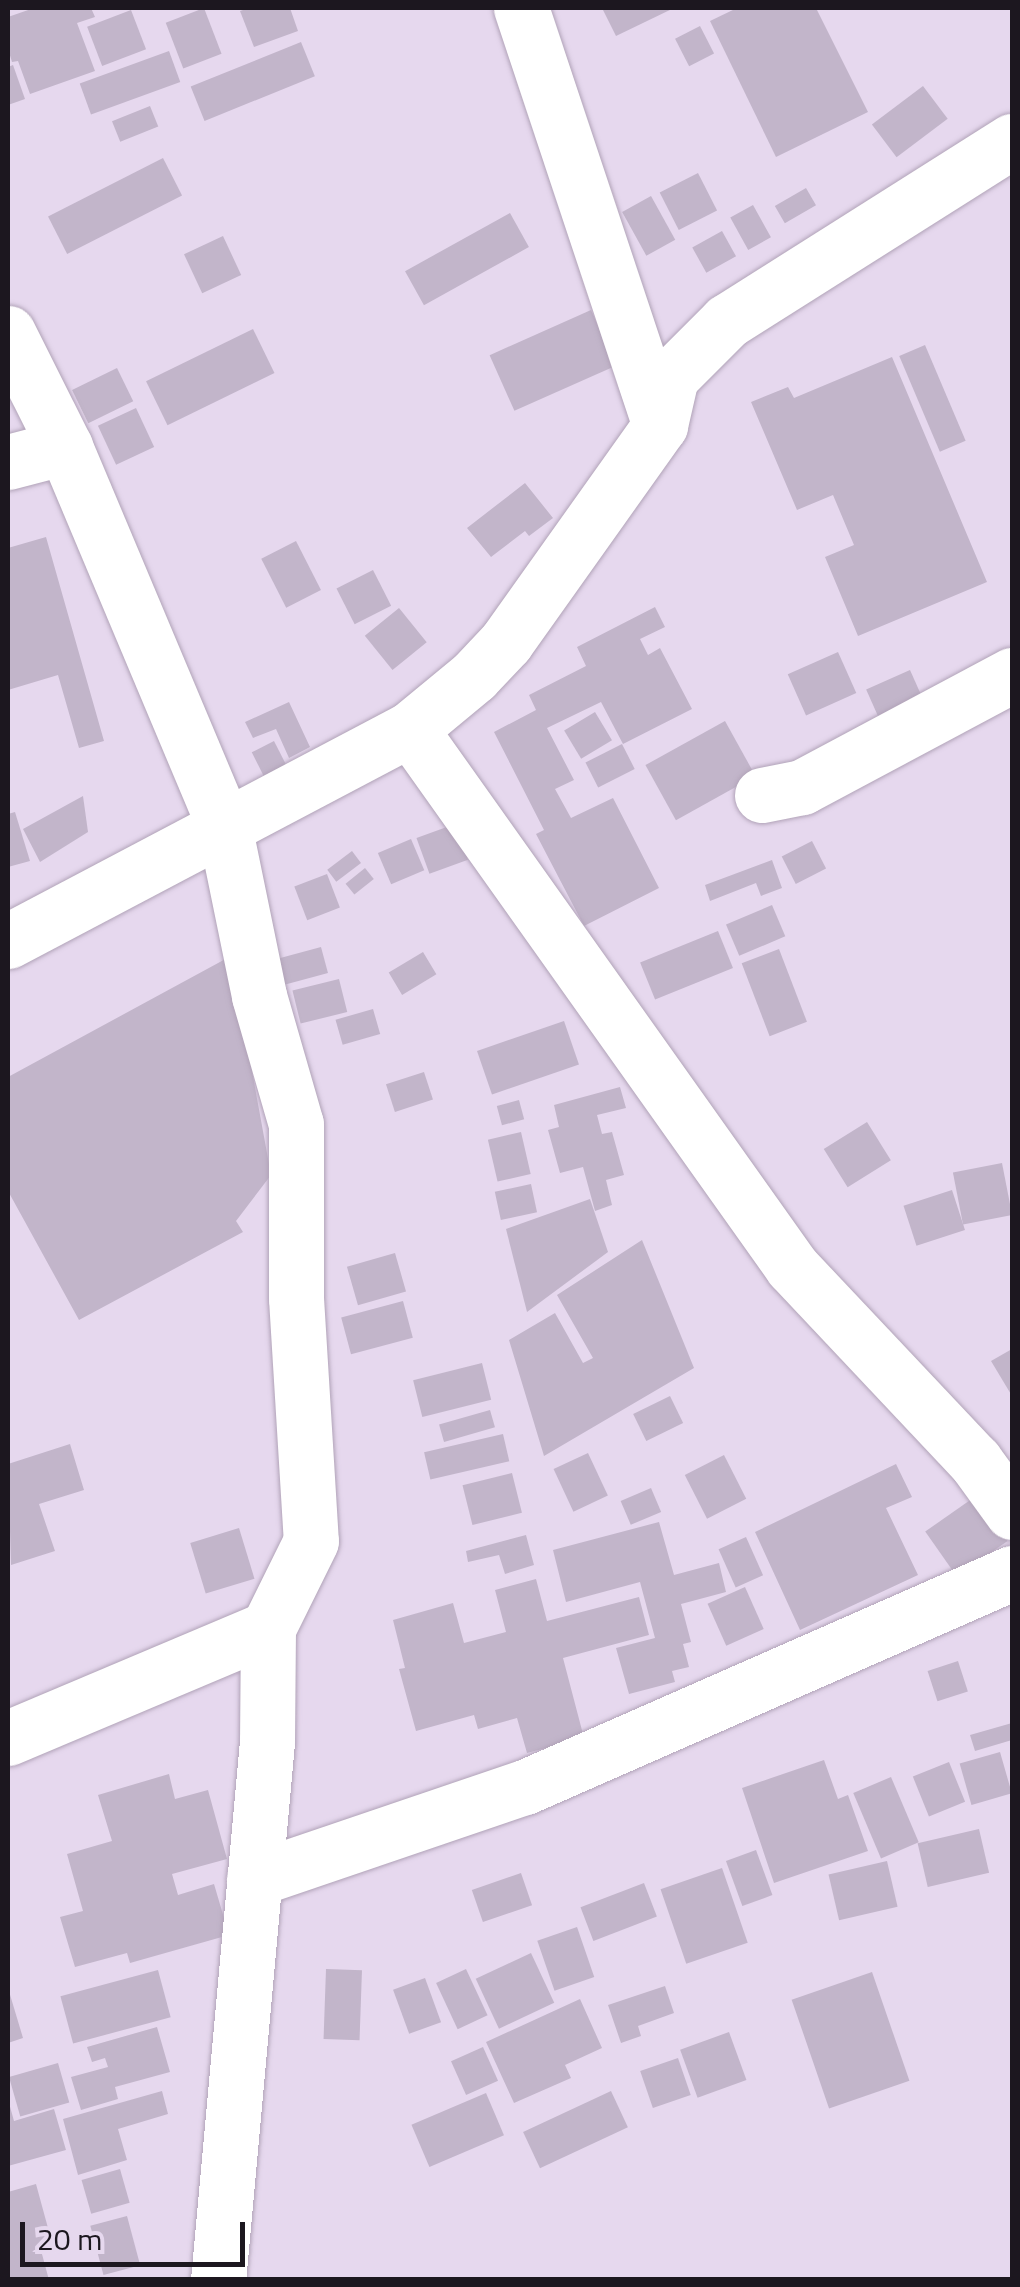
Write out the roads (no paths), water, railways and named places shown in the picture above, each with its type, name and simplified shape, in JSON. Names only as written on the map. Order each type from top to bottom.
[{"type":"street","points":[[521,8],[660,425]]},
{"type":"street","points":[[8,942],[410,729],[474,676],[506,642],[660,425],[671,377],[727,321],[1012,141]]},
{"type":"street","points":[[8,332],[65,448],[224,825],[259,996],[296,1124],[296,1298],[311,1541],[268,1628],[267,1742],[218,2280]]},
{"type":"street","points":[[8,462],[65,448]]},
{"type":"street","points":[[762,795],[802,786],[1012,675]]},
{"type":"street","points":[[410,729],[792,1267],[994,1453],[1012,1512]]},
{"type":"street","points":[[254,1879],[524,1787],[1012,1573]]},
{"type":"street","points":[[8,1738],[268,1628]]}]
